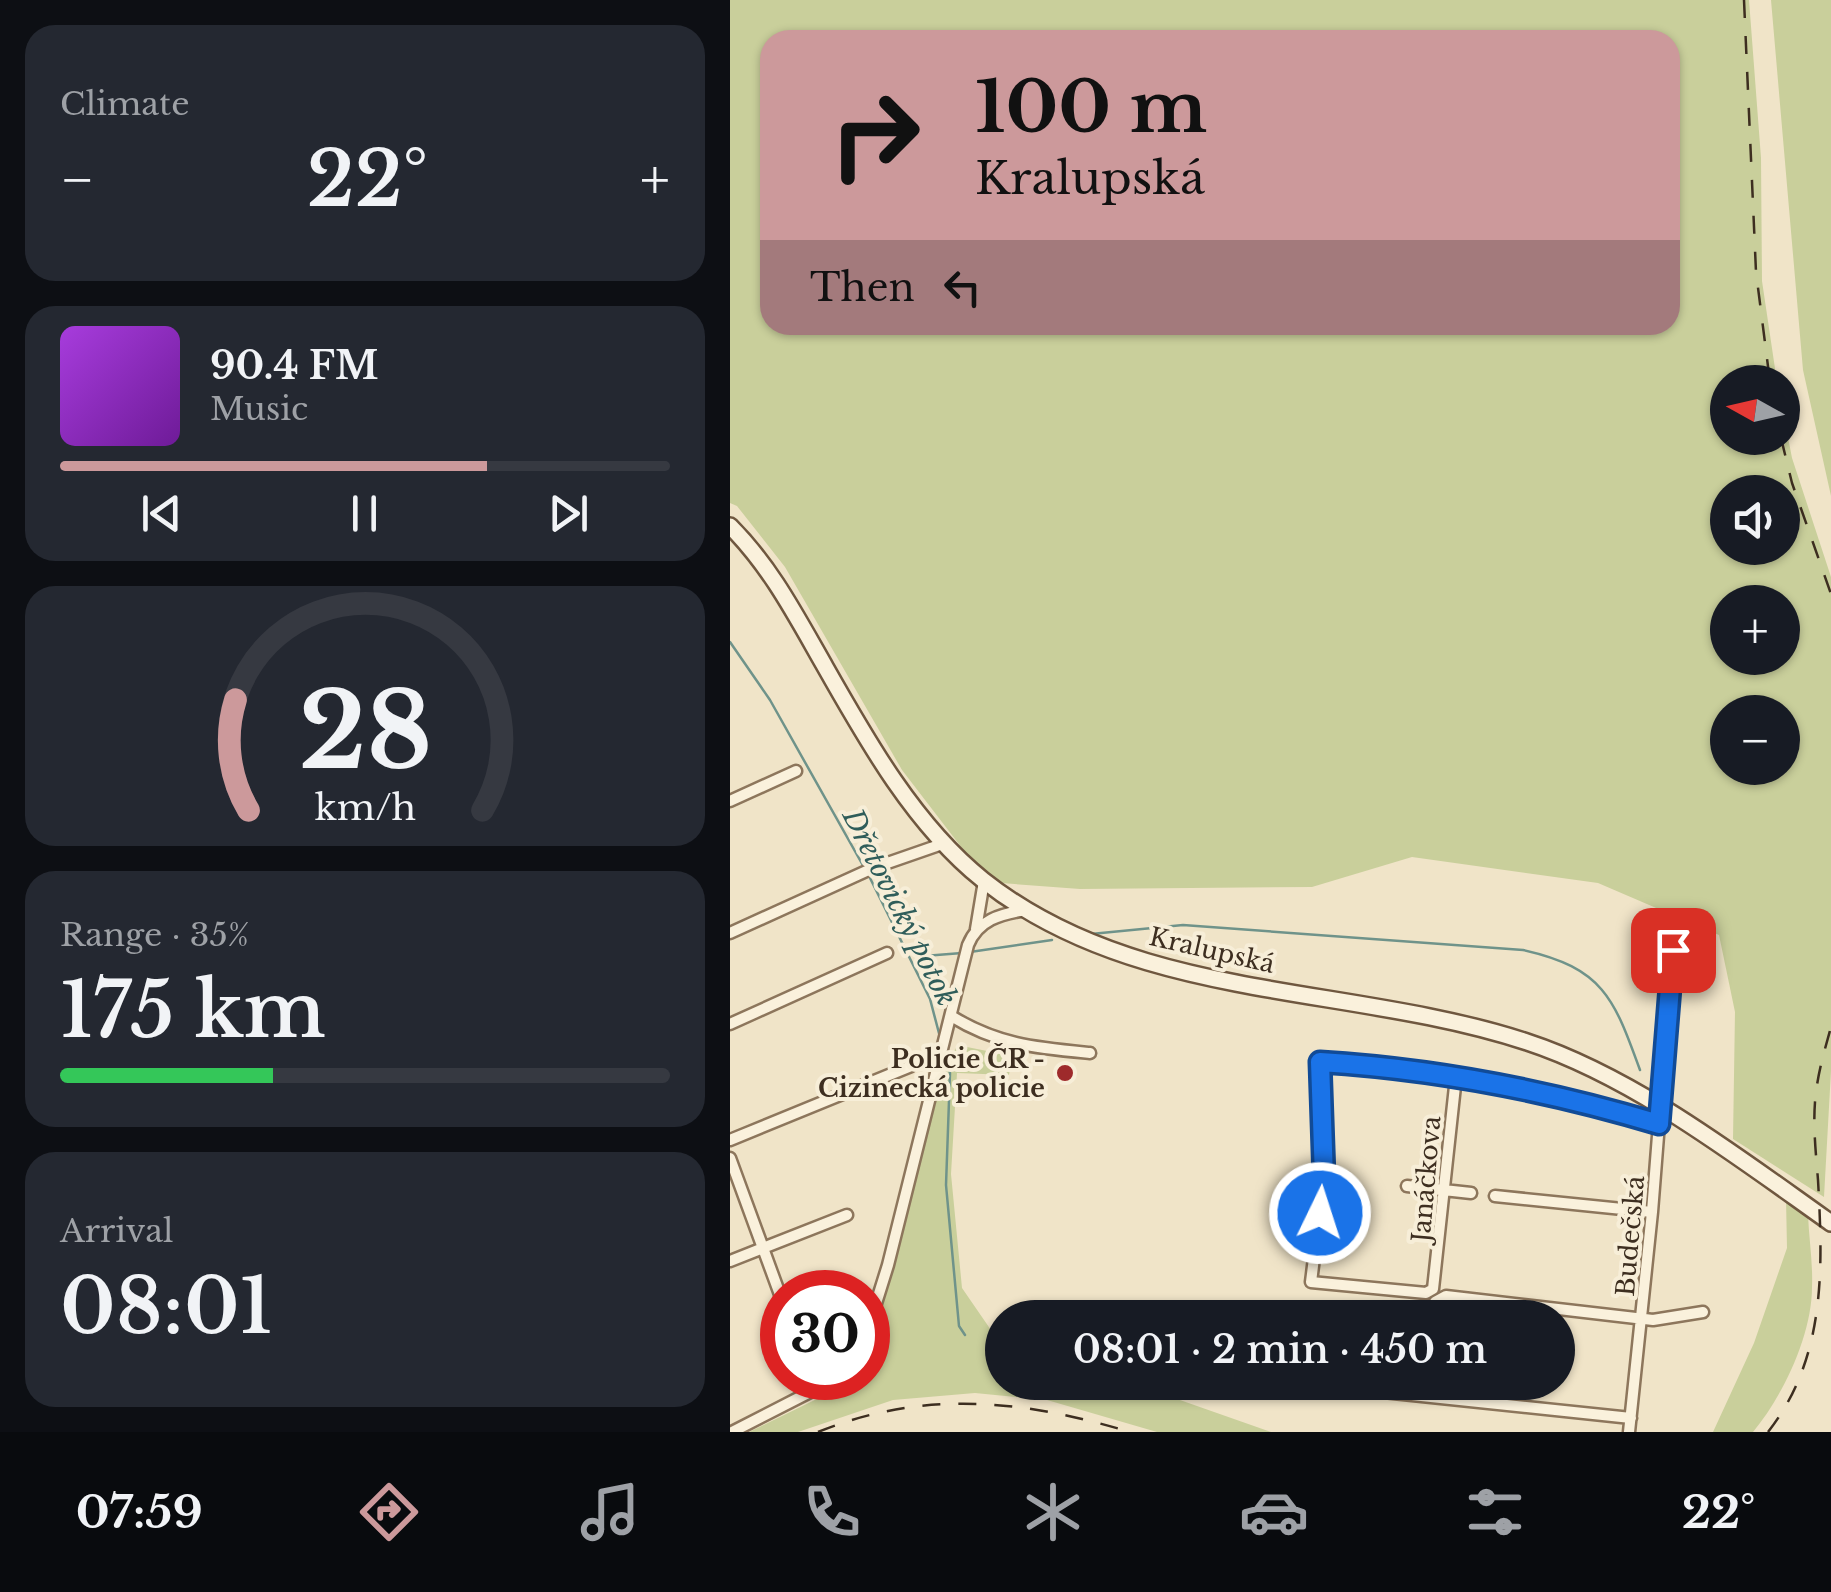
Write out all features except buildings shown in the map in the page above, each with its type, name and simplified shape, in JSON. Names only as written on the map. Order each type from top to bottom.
[{"type":"main road","name":"Kralupská","points":[[730,526],[773,576],[882,760],[920,814],[984,881],[1026,910],[1084,941],[1194,976],[1458,1023],[1528,1042],[1588,1067],[1659,1116],[1720,1145],[1831,1223]]},
{"type":"street","points":[[730,801],[796,771]]},
{"type":"street","points":[[730,933],[873,868],[945,842]]},
{"type":"street","points":[[886,1270],[964,960],[976,928],[984,881]]},
{"type":"street","points":[[976,928],[992,918],[1026,910]]},
{"type":"street","name":"Budečská","points":[[1629,1432],[1643,1316],[1675,920]]},
{"type":"street","points":[[730,1024],[888,953]]},
{"type":"street","points":[[952,1016],[976,1031],[1018,1046],[1090,1053]]},
{"type":"street","name":"Kralupská","points":[[1436,1285],[1426,1293],[1311,1282],[1324,1178],[1320,1062],[1396,1066],[1659,1116]]},
{"type":"street","points":[[730,1140],[911,1066]]},
{"type":"street","name":"Janáčkova","points":[[1436,1285],[1456,1077]]},
{"type":"street","points":[[730,1158],[734,1183],[771,1270]]},
{"type":"street","points":[[1407,1186],[1472,1193]]},
{"type":"street","points":[[1494,1196],[1652,1212]]},
{"type":"street","points":[[730,1261],[847,1216]]},
{"type":"street","points":[[1438,1300],[1446,1296],[1485,1300]]},
{"type":"street","points":[[1575,1309],[1643,1316]]},
{"type":"street","name":"Budečská","points":[[1643,1316],[1653,1320],[1703,1312]]},
{"type":"street","points":[[732,1432],[796,1400]]},
{"type":"street","points":[[1461,1400],[1630,1418]]},
{"type":"green space","points":[[730,0],[1749,0],[1761,158],[1762,281],[1774,365],[1710,365],[1710,455],[1791,455],[1798,475],[1710,475],[1710,565],[1800,565],[1800,482],[1831,577],[1831,1071],[1824,1197],[1733,1139],[1735,1012],[1719,935],[1598,883],[1412,857],[1312,887],[1080,889],[988,882],[902,770],[785,567],[737,506],[730,503]]},
{"type":"green space","points":[[1771,0],[1831,0],[1831,496],[1803,370]]},
{"type":"green space","points":[[957,1045],[1012,1056],[1009,1075],[957,1073],[951,1174],[962,1288],[985,1321],[985,1394],[893,1400],[798,1432],[749,1432],[815,1400],[890,1400],[890,1272],[943,1076]]},
{"type":"green space","points":[[1786,1199],[1808,1215],[1812,1287],[1807,1325],[1785,1383],[1753,1432],[1713,1432],[1754,1343],[1787,1248]]},
{"type":"green space","points":[[1047,1400],[1180,1400],[1271,1432],[1157,1432]]},
{"type":"waterway","name":"Dřetovický potok","points":[[730,642],[770,700],[865,869]]},
{"type":"waterway","name":"Dřetovický potok","points":[[869,876],[930,999],[940,1037]]},
{"type":"waterway","points":[[1091,934],[1183,925],[1523,950],[1571,966],[1602,990],[1622,1023],[1640,1070]]},
{"type":"waterway","points":[[970,952],[1052,940]]},
{"type":"waterway","points":[[907,947],[924,956],[962,953]]},
{"type":"waterway","name":"Dřetovický potok","points":[[945,1054],[950,1073],[946,1185],[959,1326],[965,1335]]},
{"type":"railway","points":[[1744,0],[1756,272],[1768,365]]},
{"type":"railway","points":[[1785,455],[1831,594]]},
{"type":"railway","points":[[1768,1432],[1801,1374],[1817,1312],[1820,1247],[1814,1112],[1831,1027]]},
{"type":"railway","points":[[818,1432],[897,1409],[974,1404],[1051,1412],[1130,1432]]},
{"type":"place","name":"Policie ČR - Cizinecká policie","points":[[1065,1073]]},
{"type":"route","points":[[1320,1213],[1324,1178],[1320,1062],[1396,1066],[1602,1107],[1659,1124],[1673,950]]}]
